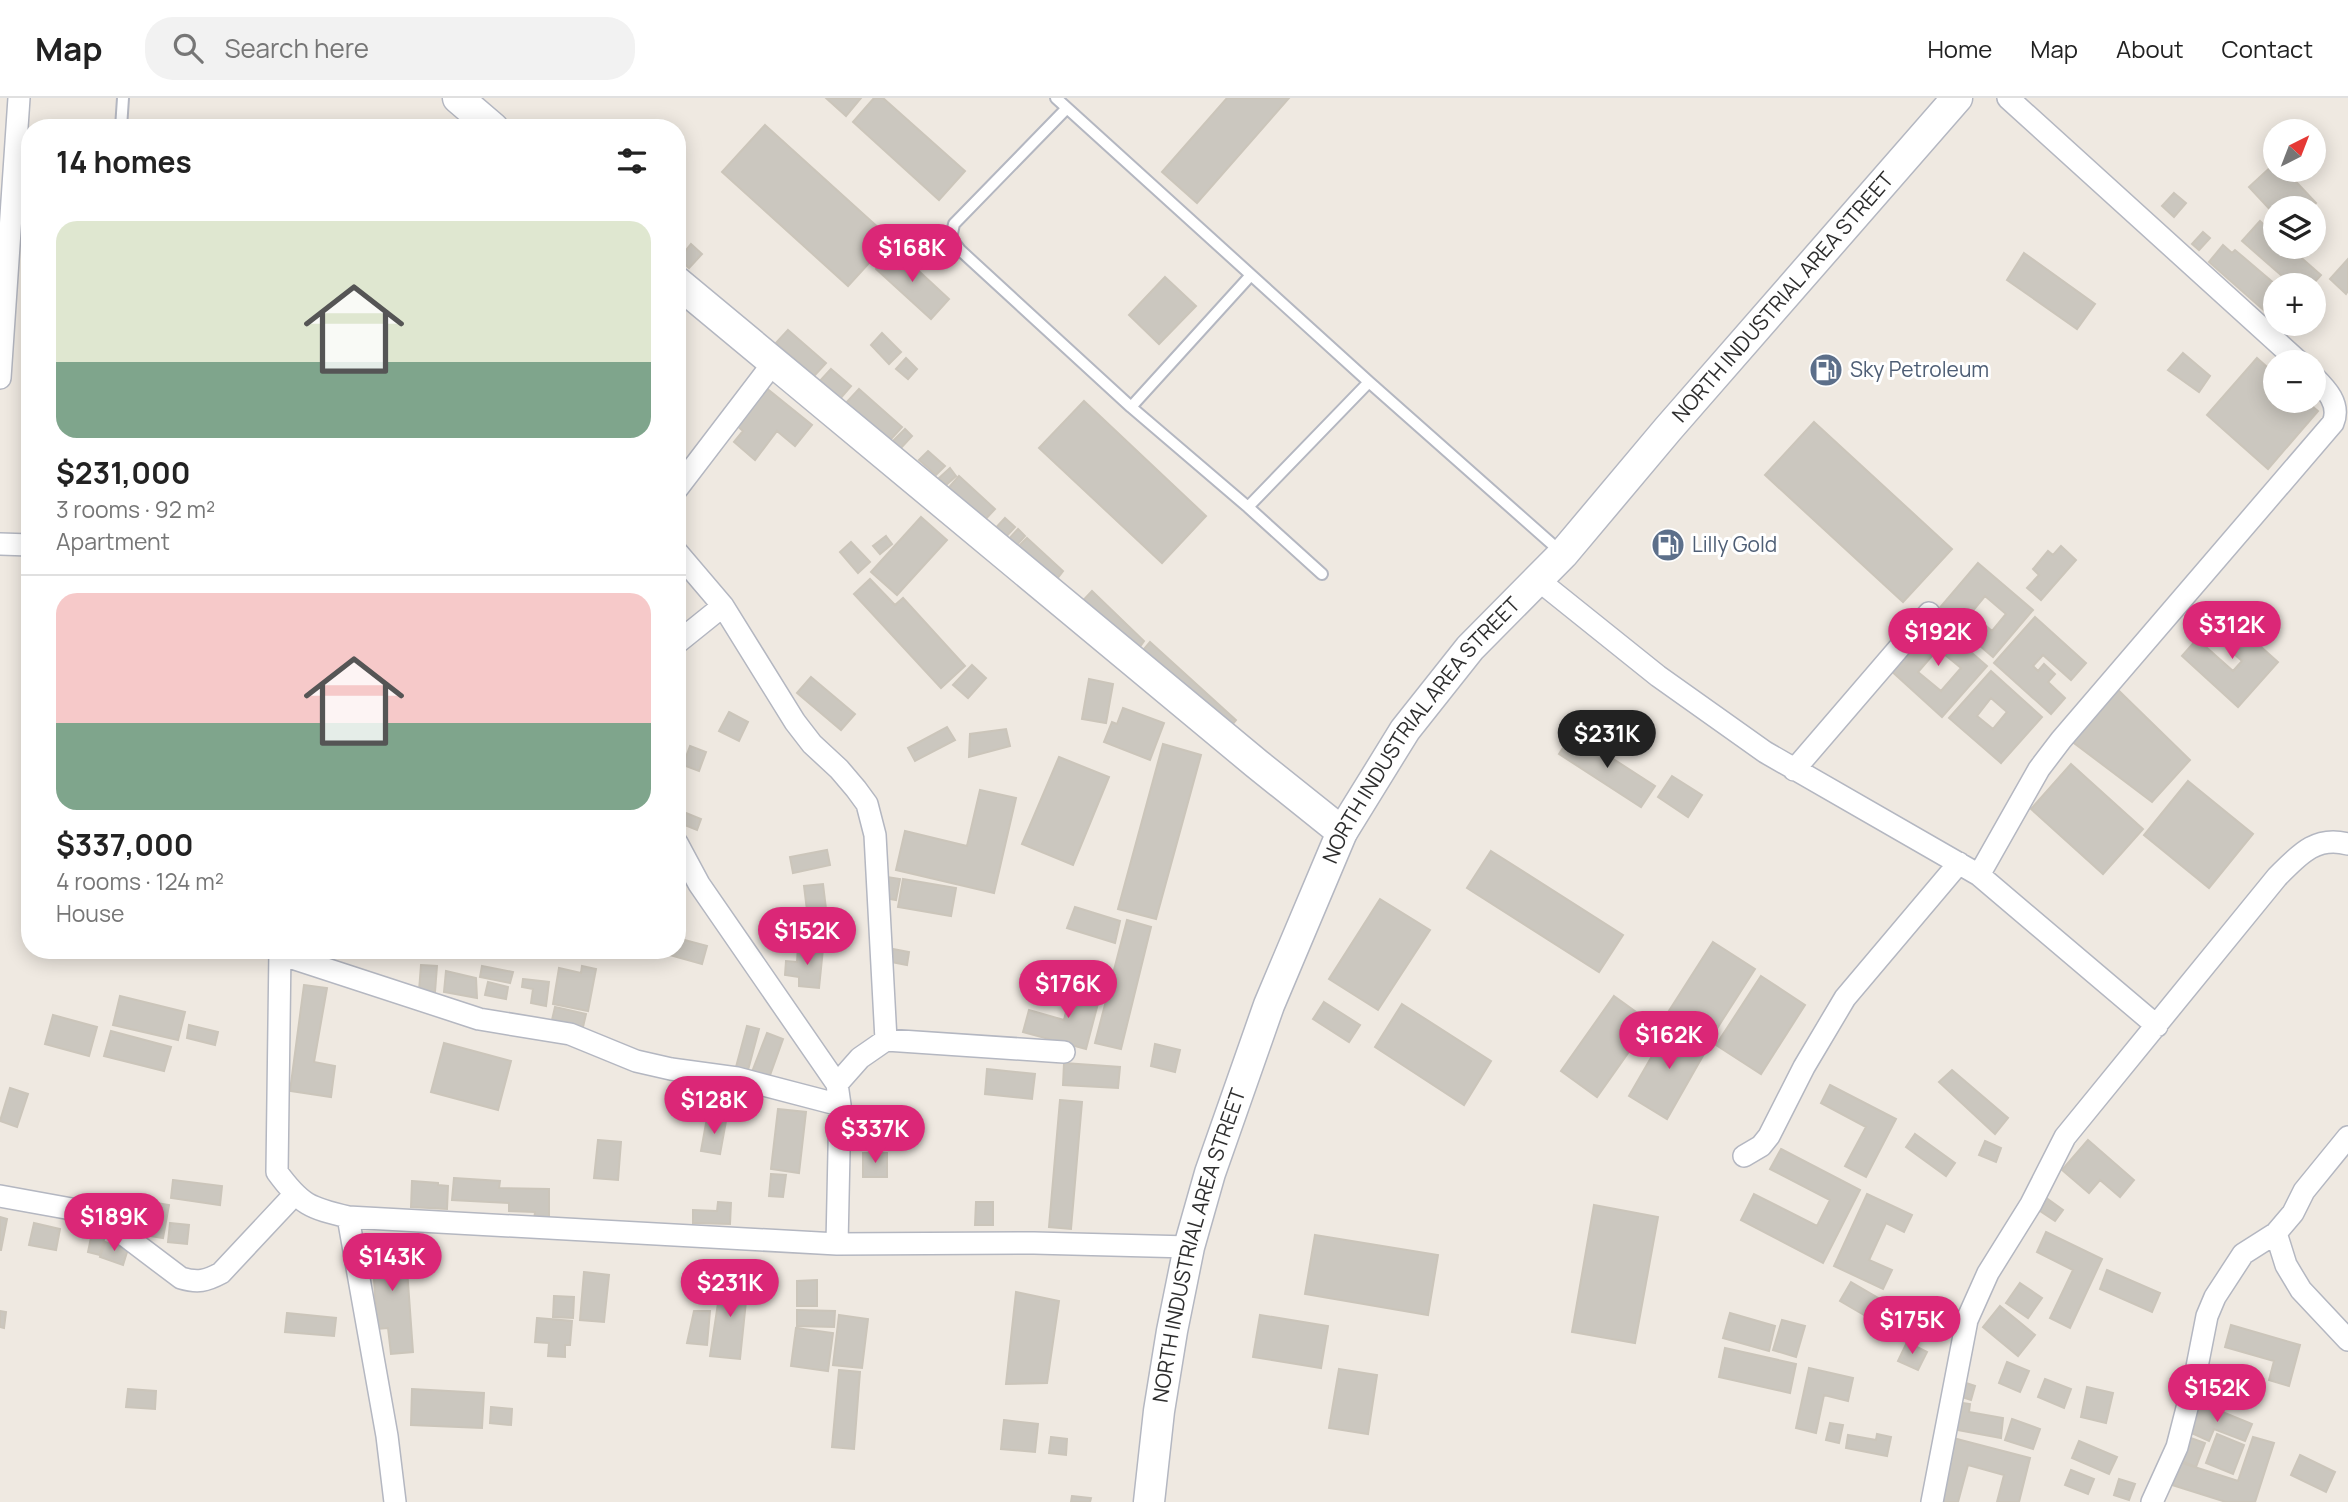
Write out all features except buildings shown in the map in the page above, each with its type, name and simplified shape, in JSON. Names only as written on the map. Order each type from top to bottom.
[{"type":"main road","points":[[458,98],[482,119]]},
{"type":"main road","name":"NORTH INDUSTRIAL AREA STREET","points":[[1149,1502],[1159,1411],[1172,1331],[1189,1247],[1210,1173],[1241,1082],[1305,916],[1342,832],[1405,730],[1470,648],[1563,554],[1957,98]]},
{"type":"main road","points":[[686,289],[1342,832]]},
{"type":"street","points":[[0,378],[19,98]]},
{"type":"street","points":[[2008,98],[2286,350]]},
{"type":"street","points":[[686,477],[774,362]]},
{"type":"street","points":[[1979,875],[2039,769],[2333,423],[2339,392]]},
{"type":"street","points":[[0,544],[21,545]]},
{"type":"street","points":[[686,563],[723,606],[795,722],[867,804],[874,835],[886,1040]]},
{"type":"street","points":[[1537,579],[1658,676],[1736,733],[1979,875],[2157,1026]]},
{"type":"street","points":[[686,636],[723,606]]},
{"type":"street","points":[[1794,769],[1929,613]]},
{"type":"street","points":[[1932,1502],[1967,1320],[1977,1294],[2031,1204],[2065,1138],[2277,877],[2302,852],[2325,841],[2348,844]]},
{"type":"street","points":[[686,860],[699,884],[837,1084],[840,1105],[838,1244]]},
{"type":"street","points":[[1744,1156],[1761,1146],[1769,1136],[1804,1067],[1845,998],[1959,863]]},
{"type":"street","points":[[280,959],[277,1172],[294,1195],[317,1209],[348,1217],[838,1244],[1034,1243],[1189,1247]]},
{"type":"street","points":[[301,959],[479,1019],[570,1034],[636,1061],[737,1078],[840,1105]]},
{"type":"street","points":[[837,1084],[860,1058],[886,1040],[1064,1052]]},
{"type":"street","points":[[2152,1502],[2177,1447],[2207,1316],[2215,1297],[2243,1254],[2276,1233],[2292,1213],[2304,1191],[2348,1137]]},
{"type":"street","points":[[0,1196],[88,1212],[103,1219],[181,1278],[195,1282],[206,1281],[228,1266],[294,1195]]},
{"type":"street","points":[[348,1217],[396,1502]]},
{"type":"street","points":[[2276,1233],[2286,1265],[2301,1290],[2348,1340]]},
{"type":"lane","points":[[122,119],[123,98]]},
{"type":"lane","points":[[1056,98],[1563,554]]},
{"type":"lane","points":[[1067,108],[954,224],[951,238],[960,250],[1131,407],[1322,574]]},
{"type":"lane","points":[[1131,407],[1251,275]]},
{"type":"lane","points":[[1248,507],[1369,382]]},
{"type":"place","name":"Sky Petroleum","points":[[1826,370]]},
{"type":"place","name":"Lilly Gold","points":[[1668,545]]}]
